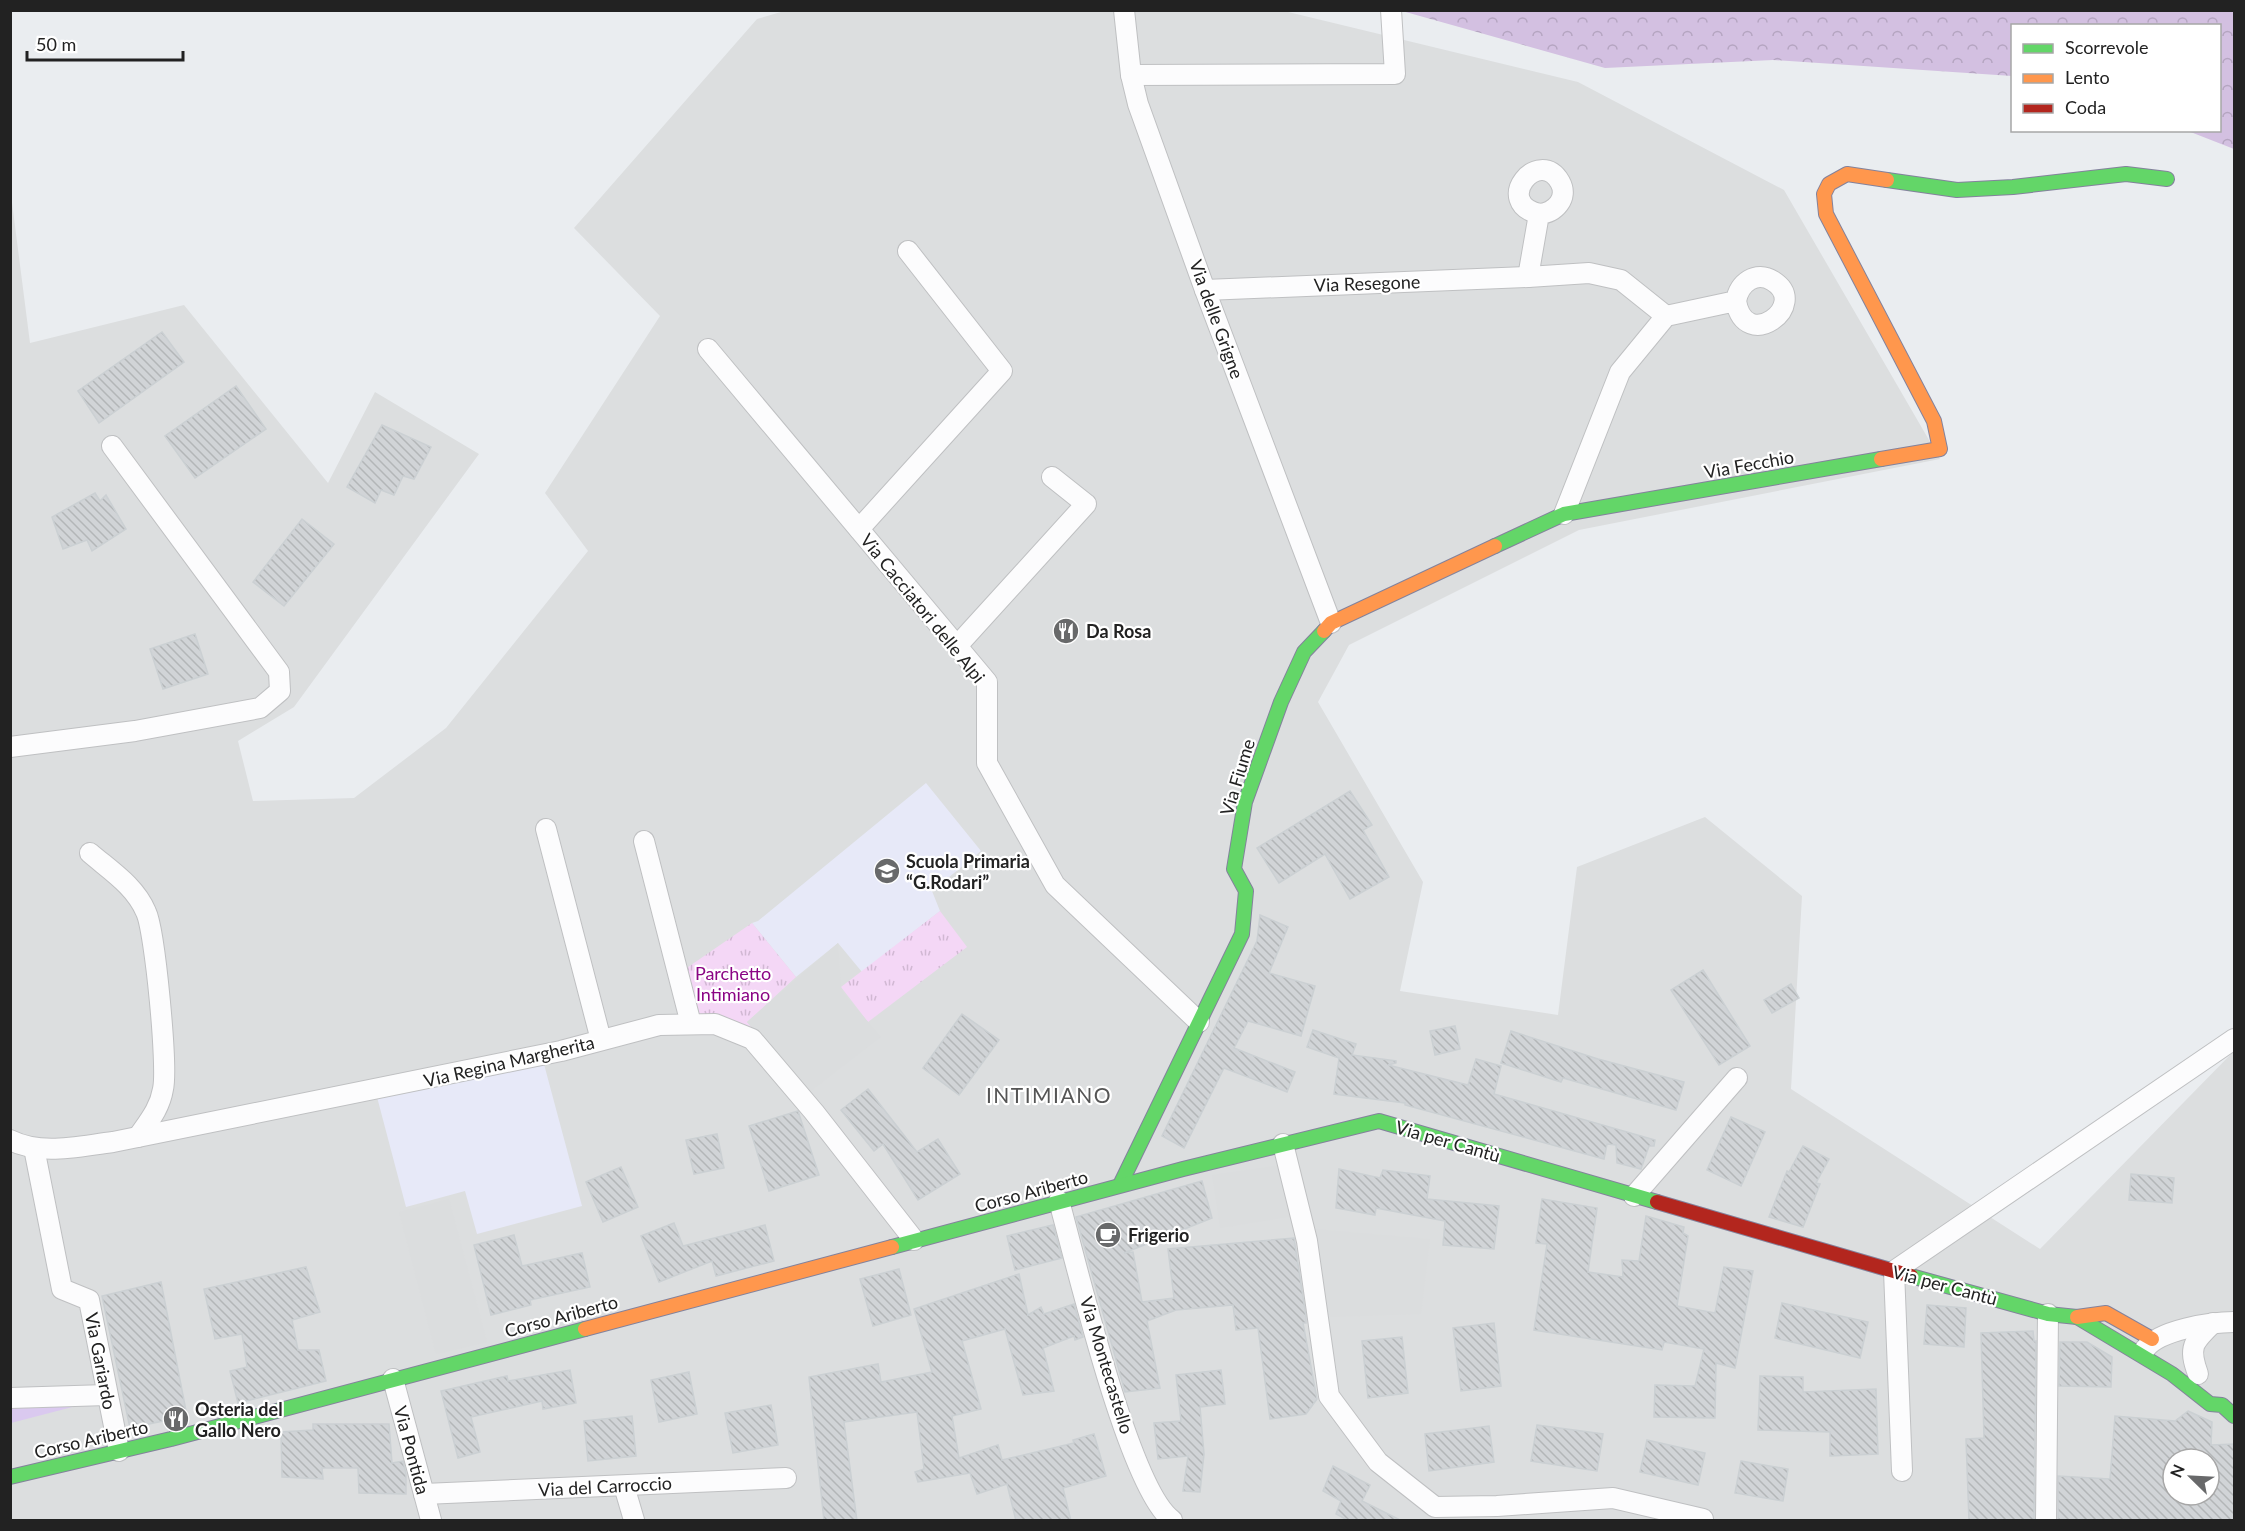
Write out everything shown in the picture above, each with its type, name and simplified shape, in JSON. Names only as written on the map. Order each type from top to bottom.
[{"type":"street","name":"Via delle Grigne","points":[[1124,10],[1131,75],[1205,290],[1331,623]]},
{"type":"street","points":[[1131,75],[1395,74],[1391,10]]},
{"type":"street","name":"Via Fecchio","points":[[1564,514],[1940,449],[1934,421],[1918,386],[1826,214],[1821,200],[1825,189],[1834,179],[1846,174],[1957,190],[2013,188],[2126,174],[2167,180]]},
{"type":"street","points":[[1528,277],[1539,214]]},
{"type":"street","points":[[859,529],[1002,371],[908,251]]},
{"type":"street","name":"Via Resegone","points":[[1205,290],[1589,273],[1621,280],[1666,316]]},
{"type":"street","points":[[1564,514],[1620,372],[1666,316],[1736,301]]},
{"type":"street","name":"Via Cacciatori delle Alpi","points":[[708,349],[987,682],[987,764],[1055,885],[1199,1022]]},
{"type":"street","points":[[10,747],[135,731],[260,708],[280,692],[279,672],[112,446]]},
{"type":"street","points":[[957,646],[1086,504],[1052,477]]},
{"type":"street","name":"Via Fiume","points":[[1120,1185],[1242,934],[1245,891],[1234,869],[1245,802],[1281,702],[1304,652],[1331,623],[1564,514]]},
{"type":"street","points":[[546,830],[601,1040]]},
{"type":"street","points":[[644,842],[690,1024]]},
{"type":"street","points":[[90,853],[134,890],[148,914],[159,1001],[164,1086],[159,1106],[138,1137]]},
{"type":"street","name":"Via Regina Margherita","points":[[10,1140],[24,1147],[53,1149],[138,1137],[446,1076],[659,1024],[715,1024],[752,1039],[814,1112],[914,1240]]},
{"type":"street","points":[[1902,1471],[1894,1271],[2235,1040]]},
{"type":"street","points":[[1635,1196],[1737,1078]]},
{"type":"street","name":"Via per Cantù","points":[[1120,1185],[1379,1121],[1894,1271],[2048,1314],[2077,1317],[2172,1374],[2210,1404],[2222,1405],[2235,1416]]},
{"type":"street","points":[[1283,1144],[1307,1241],[1329,1396],[1378,1462],[1435,1507],[1497,1506],[1613,1498],[1703,1519]]},
{"type":"street","name":"Via Gariardo","points":[[34,1148],[62,1289],[89,1300],[119,1451]]},
{"type":"street","name":"Corso Ariberto","points":[[10,1476],[119,1451],[1120,1185]]},
{"type":"street","name":"Via Montecastello","points":[[1059,1202],[1121,1420],[1149,1489],[1172,1521]]},
{"type":"street","points":[[2077,1317],[2106,1313],[2152,1339],[2208,1383]]},
{"type":"street","points":[[2046,1521],[2048,1314]]},
{"type":"street","points":[[2141,1355],[2152,1339],[2213,1323],[2235,1322]]},
{"type":"street","points":[[2213,1323],[2195,1340],[2191,1355],[2222,1405]]},
{"type":"street","name":"Via Pontida","points":[[393,1379],[431,1521]]},
{"type":"street","points":[[10,1398],[107,1395]]},
{"type":"street","name":"Via del Carroccio","points":[[424,1494],[786,1478]]},
{"type":"street","points":[[624,1486],[634,1521]]},
{"type":"shaded area","points":[[788,10],[1284,11],[1578,82],[1784,190],[1940,459],[1579,530],[1349,645],[1318,702],[1423,882],[1400,991],[1558,1015],[1577,867],[1705,817],[1802,896],[1791,1089],[2040,1249],[2234,1051],[2234,1520],[11,1520],[10,187],[30,343],[184,305],[328,483],[375,392],[479,454],[294,707],[238,741],[253,801],[354,798],[446,728],[588,551],[545,493],[660,316],[574,228],[757,19]]},
{"type":"shaded area","name":"Scuola Primaria “G.Rodari”","points":[[926,783],[981,851],[932,891],[940,911],[862,972],[838,943],[796,977],[752,923],[758,921]]},
{"type":"shaded area","points":[[838,943],[841,987],[845,995],[881,1037],[807,1094],[747,1022]]},
{"type":"shaded area","points":[[541,1053],[582,1206],[477,1234],[465,1191],[406,1207],[377,1097]]},
{"type":"shaded area","points":[[1281,1165],[1289,1217],[1220,1228],[1212,1175]]},
{"type":"shaded area","points":[[449,1199],[487,1342],[436,1354],[399,1212]]},
{"type":"shaded area","points":[[1315,1229],[1430,1239],[1421,1314],[1330,1317]]},
{"type":"shaded area","points":[[84,1404],[11,1423],[10,1407]]},
{"type":"green space","points":[[1402,11],[2234,11],[2234,149],[2191,132],[2221,132],[2221,24],[2011,24],[2011,76],[1773,60],[1605,68]]},
{"type":"green space","points":[[940,911],[967,947],[868,1022],[841,987]]},
{"type":"green space","name":"Parchetto Intimiano","points":[[752,923],[796,977],[747,1022],[757,1034],[691,1024],[678,974]]},
{"type":"building","points":[[162,332],[184,362],[99,423],[78,391]]},
{"type":"building","points":[[236,386],[266,429],[195,478],[165,436]]},
{"type":"building","points":[[382,425],[431,447],[414,479],[403,476],[394,495],[381,490],[375,503],[347,487]]},
{"type":"building","points":[[95,493],[100,501],[106,495],[126,529],[92,551],[87,540],[63,549],[52,517]]},
{"type":"building","points":[[302,519],[334,544],[284,606],[253,582]]},
{"type":"building","points":[[195,634],[208,674],[163,689],[150,649]]},
{"type":"building","points":[[1350,791],[1372,825],[1363,830],[1389,877],[1350,899],[1325,854],[1279,883],[1257,848]]},
{"type":"building","points":[[1260,915],[1288,927],[1269,973],[1315,986],[1301,1036],[1248,1021],[1234,1048],[1295,1072],[1287,1092],[1224,1068],[1184,1148],[1162,1136],[1257,941]]},
{"type":"building","points":[[1703,970],[1750,1046],[1719,1065],[1671,990]]},
{"type":"building","points":[[1791,984],[1799,998],[1772,1013],[1764,1000]]},
{"type":"building","points":[[962,1014],[999,1040],[959,1095],[923,1068]]},
{"type":"building","points":[[1455,1026],[1460,1049],[1435,1055],[1430,1031]]},
{"type":"building","points":[[1313,1030],[1356,1044],[1352,1055],[1396,1061],[1388,1065],[1468,1085],[1476,1059],[1501,1066],[1494,1094],[1655,1140],[1654,1146],[1649,1146],[1641,1169],[1617,1163],[1616,1145],[1607,1144],[1604,1159],[1405,1105],[1405,1103],[1334,1094],[1339,1058],[1307,1047]]},
{"type":"building","points":[[1511,1031],[1598,1059],[1684,1082],[1676,1110],[1563,1078],[1561,1082],[1501,1063]]},
{"type":"building","points":[[868,1089],[917,1152],[938,1139],[960,1174],[918,1200],[883,1144],[874,1151],[841,1110]]},
{"type":"building","points":[[798,1111],[819,1175],[769,1191],[749,1126]]},
{"type":"building","points":[[1731,1117],[1765,1132],[1741,1186],[1707,1170]]},
{"type":"building","points":[[717,1134],[724,1168],[694,1174],[686,1140]]},
{"type":"building","points":[[1803,1146],[1829,1159],[1816,1183],[1820,1184],[1803,1227],[1769,1217],[1787,1171],[1789,1172]]},
{"type":"building","points":[[621,1167],[638,1207],[603,1222],[586,1182]]},
{"type":"building","points":[[1339,1169],[1380,1178],[1383,1170],[1430,1176],[1427,1199],[1499,1206],[1494,1249],[1443,1245],[1445,1221],[1376,1208],[1375,1215],[1336,1208]]},
{"type":"building","points":[[2131,1174],[2174,1178],[2172,1203],[2129,1200]]},
{"type":"building","points":[[1202,1181],[1212,1218],[1124,1253],[1133,1252],[1142,1302],[1174,1298],[1168,1249],[1294,1238],[1306,1317],[1306,1323],[1303,1323],[1317,1399],[1306,1414],[1270,1419],[1258,1328],[1236,1330],[1233,1305],[1176,1310],[1147,1321],[1160,1388],[1125,1392],[1076,1217]]},
{"type":"building","points":[[1542,1199],[1597,1208],[1588,1272],[1623,1277],[1622,1260],[1639,1261],[1646,1216],[1684,1227],[1683,1233],[1688,1236],[1677,1306],[1715,1313],[1724,1267],[1753,1271],[1735,1368],[1716,1363],[1715,1418],[1654,1417],[1655,1385],[1695,1386],[1704,1349],[1664,1342],[1662,1350],[1534,1330],[1547,1244],[1536,1243]]},
{"type":"building","points":[[674,1223],[683,1246],[765,1225],[774,1261],[716,1276],[712,1261],[659,1282],[641,1236]]},
{"type":"building","points":[[1053,1225],[1062,1258],[1015,1270],[1007,1236]]},
{"type":"building","points":[[514,1235],[522,1266],[582,1253],[590,1287],[530,1300],[531,1305],[491,1315],[474,1245]]},
{"type":"building","points":[[306,1267],[320,1312],[292,1320],[298,1350],[319,1350],[326,1381],[238,1403],[230,1371],[247,1367],[242,1334],[215,1339],[204,1289]]},
{"type":"building","points":[[899,1269],[911,1315],[873,1326],[860,1279]]},
{"type":"building","points":[[1019,1274],[1028,1315],[1041,1307],[1044,1314],[1074,1304],[1083,1337],[1075,1340],[1074,1336],[1043,1348],[1054,1391],[1023,1395],[1005,1329],[962,1341],[981,1409],[952,1416],[959,1458],[998,1445],[1002,1460],[1074,1443],[1073,1440],[1094,1434],[1106,1476],[1063,1488],[1071,1521],[1016,1521],[1007,1484],[977,1494],[970,1473],[918,1482],[915,1472],[924,1469],[917,1412],[844,1422],[857,1521],[824,1521],[809,1377],[878,1364],[881,1382],[932,1372],[914,1309]]},
{"type":"building","points":[[161,1282],[187,1416],[130,1428],[102,1296]]},
{"type":"building","points":[[1782,1303],[1868,1322],[1860,1358],[1775,1338]]},
{"type":"building","points":[[1927,1305],[1966,1308],[1964,1347],[1924,1344]]},
{"type":"building","points":[[1494,1323],[1501,1386],[1461,1391],[1453,1328]]},
{"type":"building","points":[[2033,1331],[2034,1341],[2036,1341],[2034,1521],[1969,1521],[1966,1439],[1984,1438],[1981,1333]]},
{"type":"building","points":[[1402,1337],[1408,1393],[1368,1398],[1362,1341]]},
{"type":"building","points":[[2060,1342],[2087,1342],[2112,1357],[2111,1387],[2059,1386]]},
{"type":"building","points":[[570,1370],[576,1403],[543,1409],[542,1401],[471,1417],[480,1452],[458,1458],[441,1391],[507,1376],[508,1381]]},
{"type":"building","points":[[1221,1370],[1225,1404],[1200,1407],[1204,1454],[1200,1492],[1183,1491],[1188,1456],[1158,1459],[1154,1423],[1181,1421],[1176,1375]]},
{"type":"building","points":[[689,1372],[697,1414],[659,1422],[651,1380]]},
{"type":"building","points":[[1760,1376],[1803,1377],[1803,1392],[1876,1389],[1878,1454],[1830,1456],[1830,1432],[1758,1430]]},
{"type":"building","points":[[771,1405],[778,1445],[733,1453],[725,1413]]},
{"type":"building","points":[[2188,1411],[2212,1422],[2211,1445],[2235,1444],[2235,1521],[2058,1521],[2058,1476],[2110,1479],[2115,1416],[2175,1421]]},
{"type":"building","points":[[632,1416],[636,1456],[588,1461],[584,1421]]},
{"type":"building","points":[[313,1424],[389,1424],[392,1463],[403,1461],[406,1474],[406,1494],[359,1493],[358,1468],[322,1468],[323,1479],[282,1477],[281,1432],[313,1430]]},
{"type":"building","points":[[1537,1425],[1603,1434],[1597,1471],[1531,1461]]},
{"type":"building","points":[[1489,1426],[1494,1462],[1429,1471],[1425,1434]]},
{"type":"building","points":[[1647,1440],[1705,1453],[1698,1485],[1640,1472]]},
{"type":"building","points":[[1741,1461],[1788,1469],[1783,1501],[1735,1493]]},
{"type":"building","points":[[1333,1466],[1370,1485],[1362,1501],[1402,1521],[1349,1521],[1336,1514],[1341,1501],[1323,1491]]},
{"type":"traffic: fast","points":[[1887,180],[1957,190],[2013,187],[2126,174],[2167,179]]},
{"type":"traffic: fast","points":[[1495,546],[1564,514],[1881,459]]},
{"type":"traffic: fast","points":[[1120,1185],[1242,934],[1246,891],[1234,869],[1245,802],[1281,702],[1304,652],[1324,631]]},
{"type":"traffic: fast","points":[[892,1247],[1183,1169],[1379,1121],[1657,1202]]},
{"type":"traffic: fast","points":[[1911,1276],[2048,1314],[2077,1317],[2172,1374],[2210,1404],[2222,1405],[2234,1416]]},
{"type":"traffic: fast","points":[[10,1477],[171,1439],[585,1329]]},
{"type":"traffic: slow","points":[[1881,459],[1940,449],[1934,421],[1826,214],[1824,194],[1829,184],[1847,174],[1887,180]]},
{"type":"traffic: slow","points":[[1324,631],[1331,623],[1495,546]]},
{"type":"traffic: slow","points":[[585,1329],[892,1247]]},
{"type":"traffic: slow","points":[[2077,1317],[2106,1313],[2152,1339]]},
{"type":"traffic: jam","points":[[1657,1202],[1911,1276]]},
{"type":"place","name":"Da Rosa","points":[[1066,631]]},
{"type":"place","name":"Scuola Primaria “G.Rodari”","points":[[887,871]]},
{"type":"place","name":"Frigerio","points":[[1108,1235]]},
{"type":"place","name":"Osteria del Gallo Nero","points":[[176,1419]]},
{"type":"district","name":"INTIMIANO","points":[[1049,1094]]}]
